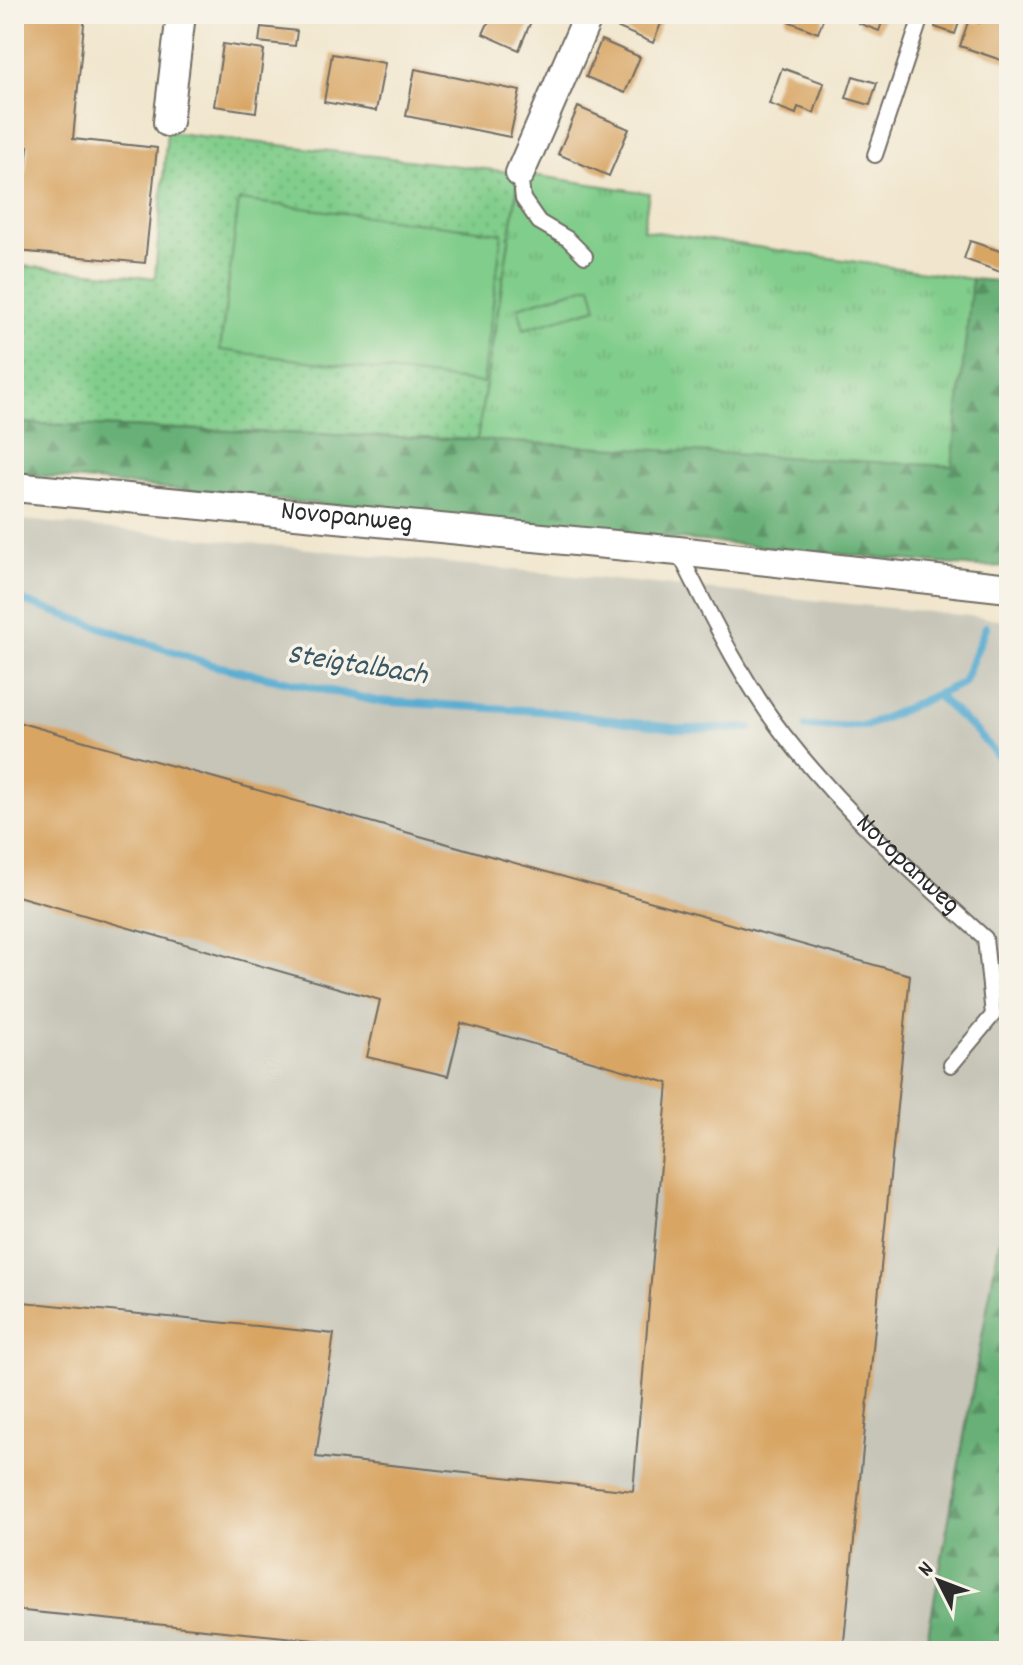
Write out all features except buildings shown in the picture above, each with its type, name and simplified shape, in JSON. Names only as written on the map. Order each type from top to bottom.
[{"type":"street","points":[[168,122],[181,14]]},
{"type":"street","points":[[520,173],[589,14]]},
{"type":"street","name":"Novopanweg","points":[[14,487],[678,551],[1009,588]]},
{"type":"lane","points":[[875,155],[922,14]]},
{"type":"lane","points":[[520,173],[523,199],[539,222],[568,239],[585,256]]},
{"type":"lane","name":"Novopanweg","points":[[678,551],[742,673],[784,735],[870,834],[985,938],[993,1015],[951,1065]]},
{"type":"shaded area","points":[[14,519],[1009,620],[1005,1032],[1009,1188],[925,1651],[14,1651]]},
{"type":"green space","points":[[167,132],[520,173],[477,440],[14,423],[14,265],[155,278]]},
{"type":"green space","points":[[520,173],[649,193],[643,230],[972,279],[952,466],[477,440]]},
{"type":"green space","points":[[239,200],[502,233],[483,383],[220,350]]},
{"type":"green space","points":[[972,279],[1009,282],[1009,566],[976,567],[14,473],[14,423],[477,440],[952,466]]},
{"type":"green space","points":[[591,285],[597,308],[524,329],[518,307]]},
{"type":"green space","points":[[1009,926],[1009,1119],[1005,1032]]},
{"type":"green space","points":[[1009,1188],[1009,1597],[999,1651],[925,1651]]},
{"type":"waterway","name":"Steigtalbach","points":[[14,598],[212,665],[376,701],[541,711],[681,729],[750,728]]},
{"type":"waterway","name":"Steigtalbach","points":[[806,727],[866,726],[963,683],[986,627]]},
{"type":"waterway","points":[[936,695],[977,732],[1009,769]]}]
